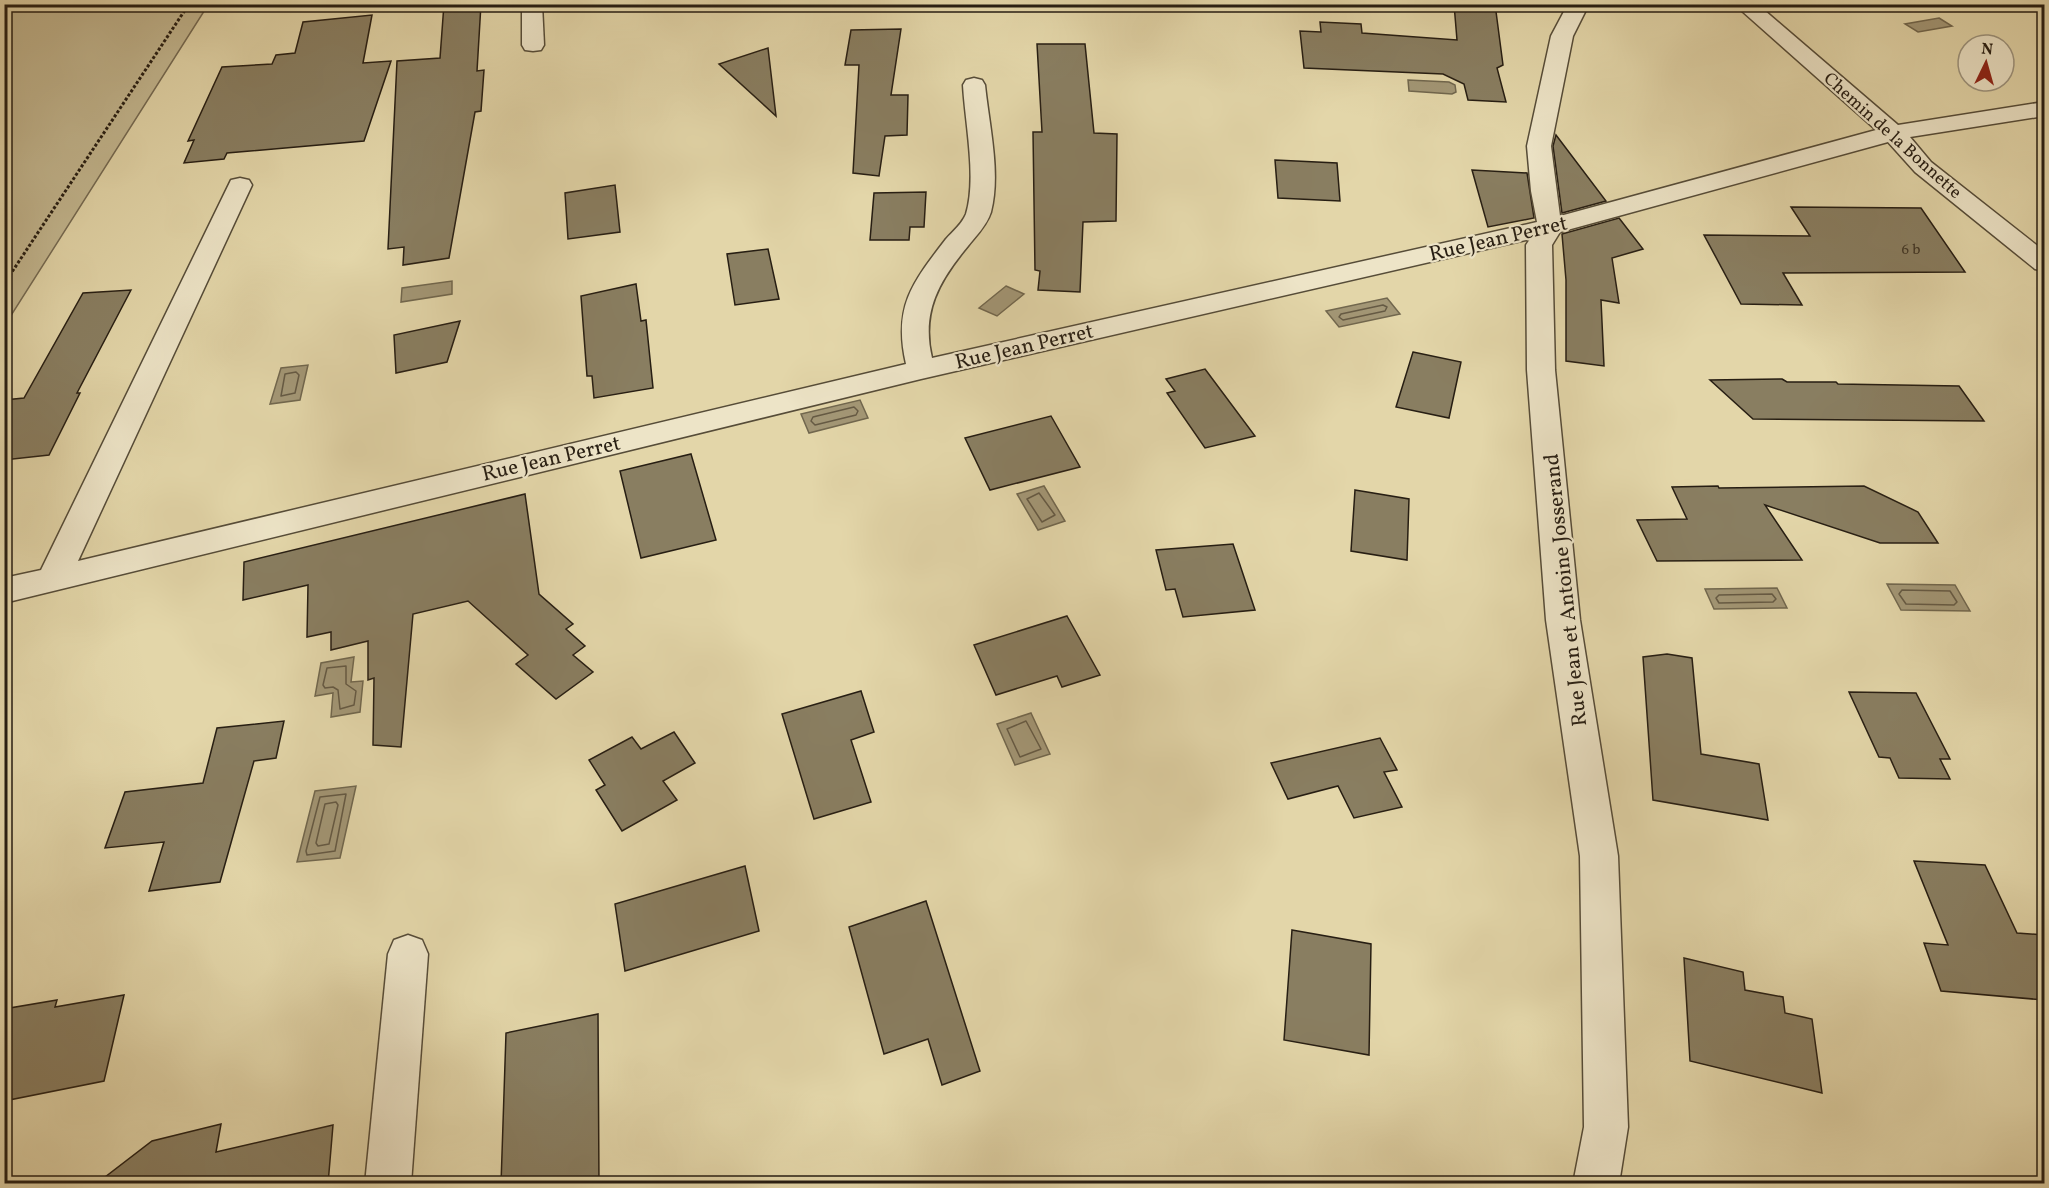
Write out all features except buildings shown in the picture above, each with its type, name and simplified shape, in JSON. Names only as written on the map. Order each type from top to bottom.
[{"type":"street","points":[[532,4],[532,45]]},
{"type":"street","points":[[1550,227],[1543,191],[1539,146],[1562,36],[1579,4]]},
{"type":"street","name":"Chemin de la Bonnette","points":[[1744,4],[1893,133],[1923,167],[2044,262]]},
{"type":"street","points":[[921,370],[914,343],[915,313],[924,287],[977,216],[982,191],[974,85]]},
{"type":"street","name":"Rue Jean Perret","points":[[4,591],[54,577],[921,370],[1550,227],[1893,133],[2044,109]]},
{"type":"street","points":[[54,577],[240,185]]},
{"type":"street","name":"Rue Jean et Antoine Josserand","points":[[1550,227],[1539,245],[1541,370],[1563,620],[1599,856],[1606,1127],[1596,1184]]},
{"type":"street","points":[[388,1184],[408,954]]},
{"type":"path","points":[[4,284],[189,4]]},
{"type":"shaded area","points":[[4,5],[208,5],[5,325]]},
{"type":"water","points":[[1939,18],[1952,26],[1918,32],[1905,24]]},
{"type":"water","points":[[1408,80],[1449,82],[1455,85],[1456,92],[1452,94],[1409,91]]},
{"type":"water","points":[[452,281],[452,294],[401,302],[402,288]]},
{"type":"water","points":[[1006,286],[1024,294],[997,316],[979,308]]},
{"type":"water","points":[[1387,298],[1400,314],[1339,327],[1326,311]]},
{"type":"water","points":[[308,365],[300,400],[270,404],[281,368]]},
{"type":"water","points":[[860,400],[868,418],[809,433],[801,414]]},
{"type":"water","points":[[1044,486],[1065,521],[1038,530],[1017,494]]},
{"type":"water","points":[[1887,584],[1955,585],[1970,611],[1901,610]]},
{"type":"water","points":[[1777,588],[1787,608],[1714,609],[1705,589]]},
{"type":"water","points":[[354,657],[351,682],[363,681],[360,712],[331,717],[333,693],[315,696],[321,663]]},
{"type":"water","points":[[1031,713],[1050,754],[1015,765],[997,724]]},
{"type":"water","points":[[356,786],[340,858],[297,862],[315,791]]}]
